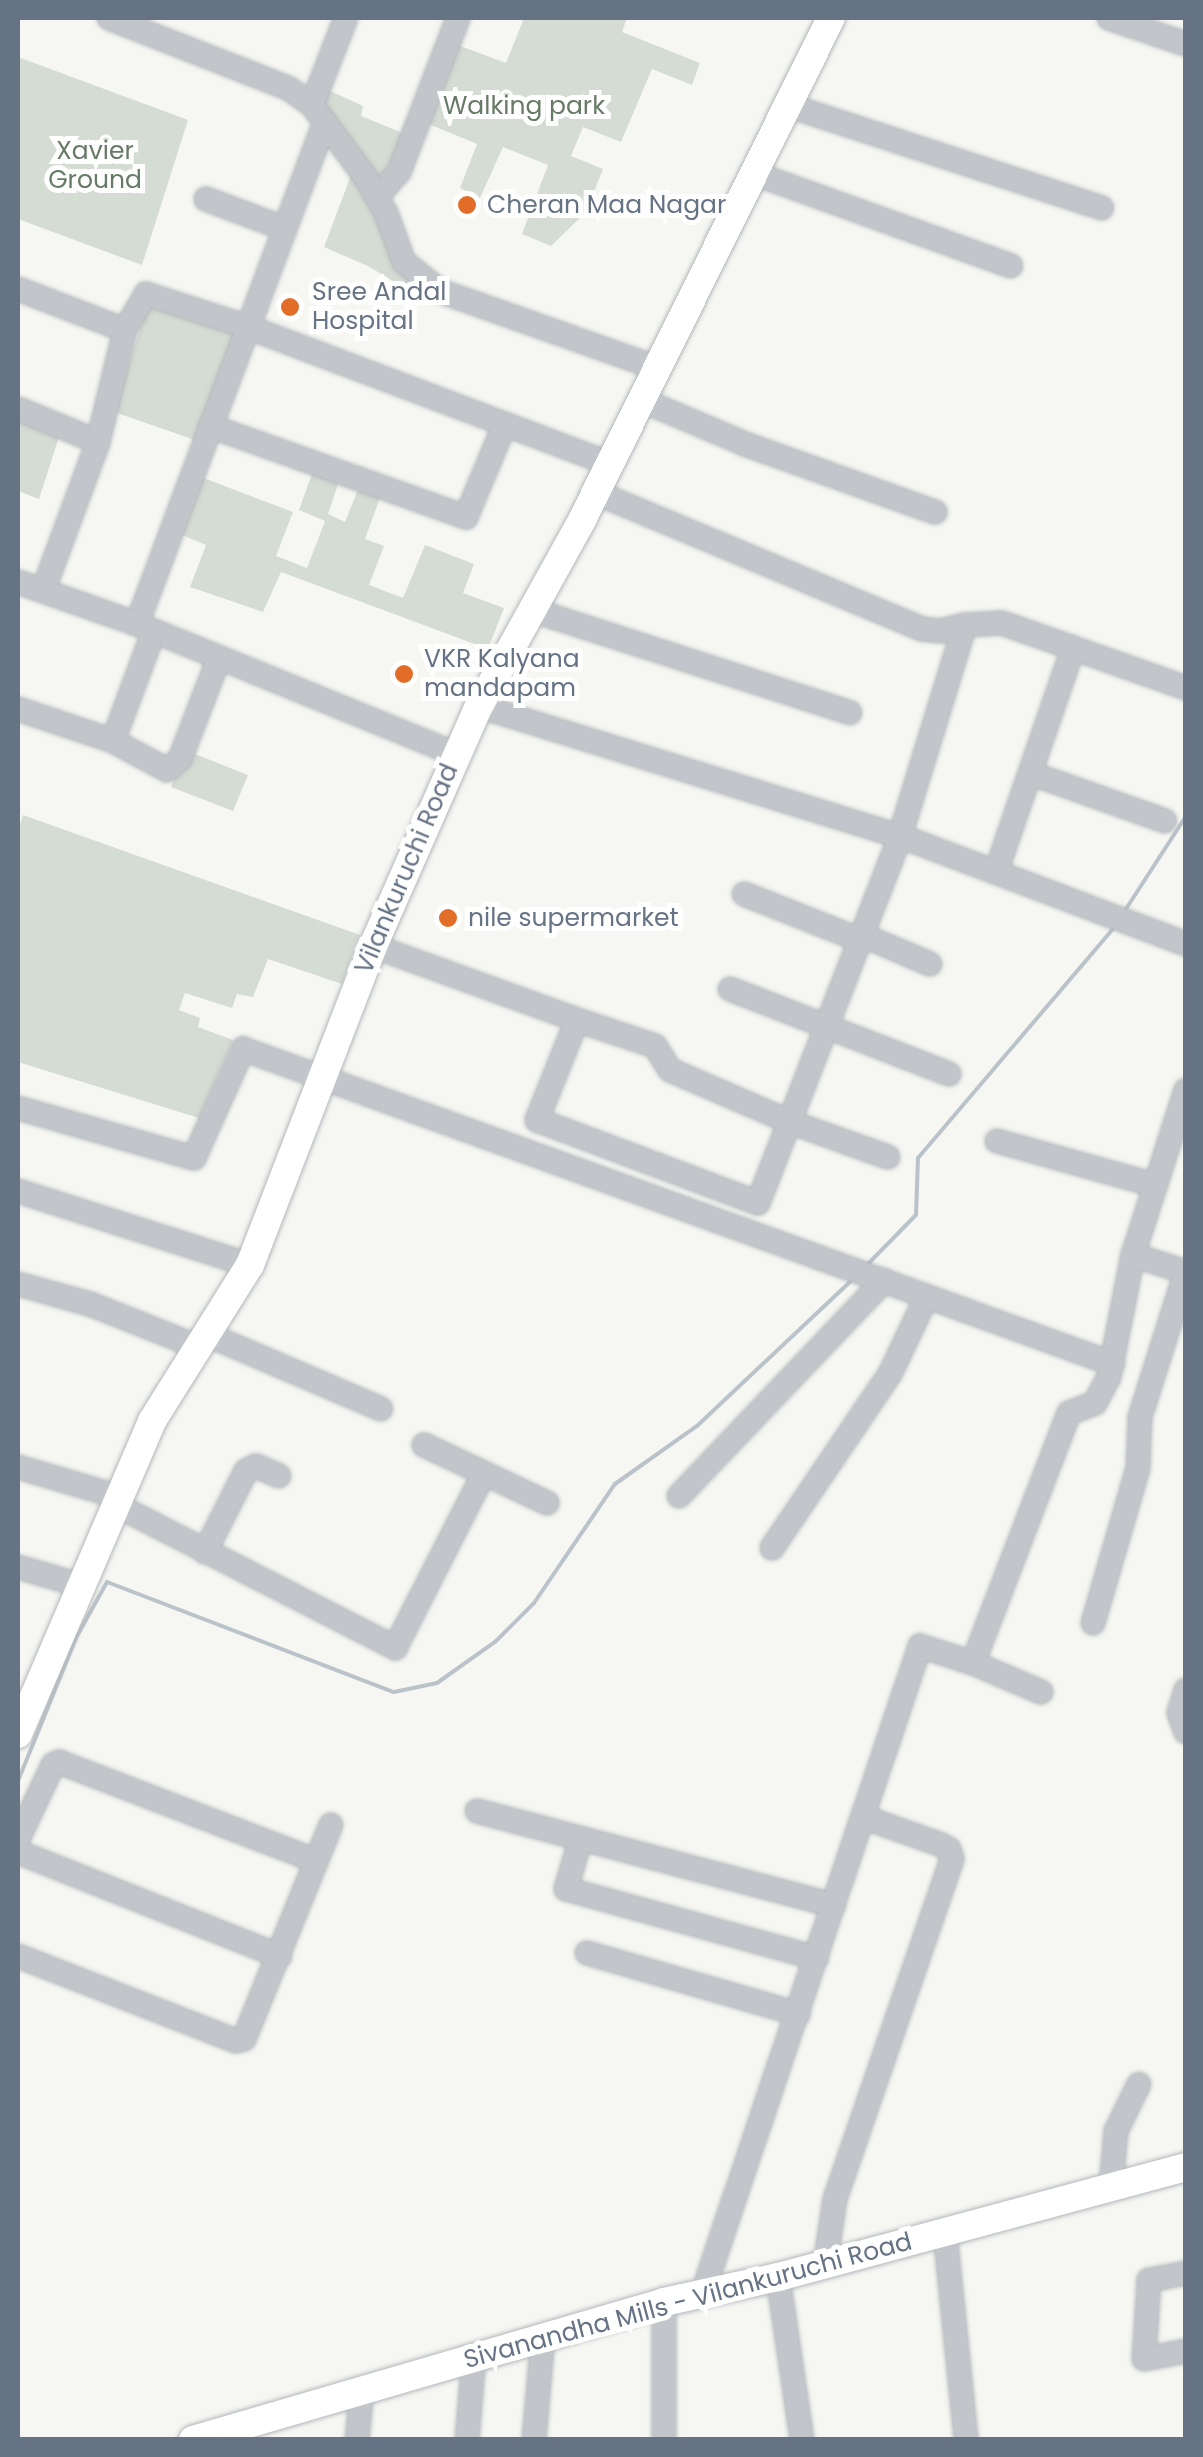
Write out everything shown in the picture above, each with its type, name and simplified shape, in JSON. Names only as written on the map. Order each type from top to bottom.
[{"type":"main road","name":"Vilankuruchi Road","points":[[18,1734],[152,1421],[250,1265],[373,946],[456,754],[595,492],[654,367],[832,18]]},
{"type":"main road","name":"Sivanandha Mills - Vilankuruchi Road","points":[[192,2440],[664,2302],[825,2265],[1186,2167]]},
{"type":"street","points":[[109,18],[148,24],[288,88],[319,113],[377,196],[404,262],[440,291],[654,367]]},
{"type":"street","points":[[112,741],[210,426],[284,228],[346,18]]},
{"type":"street","points":[[377,196],[400,172],[458,18]]},
{"type":"street","points":[[1109,18],[1186,44]]},
{"type":"street","points":[[788,105],[1102,208]]},
{"type":"street","points":[[753,173],[1011,266]]},
{"type":"street","points":[[206,199],[284,228]]},
{"type":"street","points":[[18,289],[126,330]]},
{"type":"street","points":[[43,590],[98,442],[126,330],[146,294],[245,326],[608,462]]},
{"type":"street","points":[[639,399],[744,444],[935,512]]},
{"type":"street","points":[[18,409],[98,442]]},
{"type":"street","points":[[210,426],[466,517],[504,426]]},
{"type":"street","points":[[595,492],[922,629],[941,632],[965,625],[1002,623],[1186,688]]},
{"type":"street","points":[[18,582],[145,627],[456,754]]},
{"type":"street","points":[[532,610],[850,713]]},
{"type":"street","points":[[577,1020],[538,1120],[758,1203],[900,836],[965,625]]},
{"type":"street","points":[[996,872],[1073,648]]},
{"type":"street","points":[[18,709],[112,741],[167,770],[180,758],[220,658]]},
{"type":"street","points":[[479,706],[900,836],[1186,944]]},
{"type":"street","points":[[1030,773],[1165,822]]},
{"type":"street","points":[[744,894],[930,964]]},
{"type":"street","points":[[373,946],[655,1046],[670,1070],[790,1122],[888,1157]]},
{"type":"street","points":[[730,988],[949,1074]]},
{"type":"street","points":[[18,1108],[194,1158],[243,1049],[1113,1364]]},
{"type":"street","points":[[973,1662],[1068,1413],[1095,1403],[1113,1364],[1133,1255],[1178,1128],[1186,1090]]},
{"type":"street","points":[[997,1141],[1155,1185]]},
{"type":"street","points":[[18,1191],[250,1265]]},
{"type":"street","points":[[1093,1623],[1138,1468],[1140,1417],[1186,1272],[1183,1263],[1133,1255]]},
{"type":"street","points":[[679,1496],[869,1274]]},
{"type":"street","points":[[18,1284],[202,1340],[381,1409]]},
{"type":"street","points":[[772,1548],[890,1374],[928,1296]]},
{"type":"street","points":[[424,1444],[547,1503]]},
{"type":"street","points":[[204,1552],[246,1471],[256,1466],[279,1476]]},
{"type":"street","points":[[18,1467],[117,1501],[204,1552],[395,1648],[484,1474]]},
{"type":"street","points":[[18,1568],[79,1585]]},
{"type":"street","points":[[702,2296],[920,1646],[973,1662],[1042,1692]]},
{"type":"street","points":[[1186,1690],[1179,1713],[1186,1732]]},
{"type":"street","points":[[18,1839],[52,1765],[59,1762],[317,1862]]},
{"type":"street","points":[[477,1810],[580,1841],[834,1905]]},
{"type":"street","points":[[825,2265],[834,2199],[952,1858],[949,1849],[939,1844],[863,1817]]},
{"type":"street","points":[[18,1956],[236,2041],[244,2040],[331,1825]]},
{"type":"street","points":[[580,1841],[566,1889],[817,1958]]},
{"type":"street","points":[[18,1852],[280,1956]]},
{"type":"street","points":[[587,1953],[798,2014]]},
{"type":"street","points":[[1111,2187],[1116,2131],[1138,2084]]},
{"type":"street","points":[[945,2232],[966,2440]]},
{"type":"street","points":[[1186,2273],[1149,2280],[1144,2359],[1186,2351]]},
{"type":"street","points":[[778,2277],[802,2440]]},
{"type":"street","points":[[664,2302],[664,2440]]},
{"type":"street","points":[[534,2440],[543,2338]]},
{"type":"street","points":[[467,2440],[474,2357]]},
{"type":"street","points":[[357,2440],[362,2389]]},
{"type":"green space","name":"Walking park","points":[[524,18],[627,18],[622,32],[700,63],[692,85],[652,69],[621,142],[583,127],[571,156],[603,169],[586,212],[551,246],[522,234],[548,165],[503,147],[480,198],[460,188],[477,144],[424,122],[455,44],[506,63]]},
{"type":"green space","name":"Xavier Ground","points":[[18,57],[188,120],[142,265],[18,219]]},
{"type":"green space","points":[[326,89],[363,106],[361,116],[405,134],[391,169],[378,177],[322,104]]},
{"type":"green space","points":[[353,170],[424,286],[419,297],[368,266],[324,247]]},
{"type":"green space","points":[[149,300],[236,329],[195,440],[114,412]]},
{"type":"green space","points":[[18,414],[61,431],[39,499],[18,491]]},
{"type":"green space","points":[[313,471],[339,481],[328,514],[345,522],[359,487],[381,495],[365,539],[384,546],[369,585],[403,598],[425,545],[474,564],[463,593],[504,608],[488,649],[281,572],[263,612],[190,587],[206,545],[180,534],[201,477],[293,512],[276,556],[307,568],[325,521],[299,510]]},
{"type":"green space","points":[[185,750],[248,775],[233,811],[171,787]]},
{"type":"green space","points":[[23,815],[360,935],[342,984],[268,959],[253,997],[237,994],[232,1008],[185,993],[179,1010],[200,1018],[198,1027],[233,1040],[199,1118],[18,1062],[18,830]]},
{"type":"waterway","points":[[1124,912],[1186,816]]},
{"type":"waterway","points":[[866,1266],[916,1215],[918,1158],[1114,928]]},
{"type":"waterway","points":[[18,1781],[77,1636],[107,1582],[394,1692],[437,1683],[495,1642],[534,1603],[615,1484],[697,1426],[852,1280]]},
{"type":"place","name":"Cheran Maa Nagar","points":[[467,205]]},
{"type":"place","name":"Sree Andal Hospital","points":[[290,307]]},
{"type":"place","name":"VKR Kalyana mandapam","points":[[404,674]]},
{"type":"place","name":"nile supermarket","points":[[448,918]]}]
